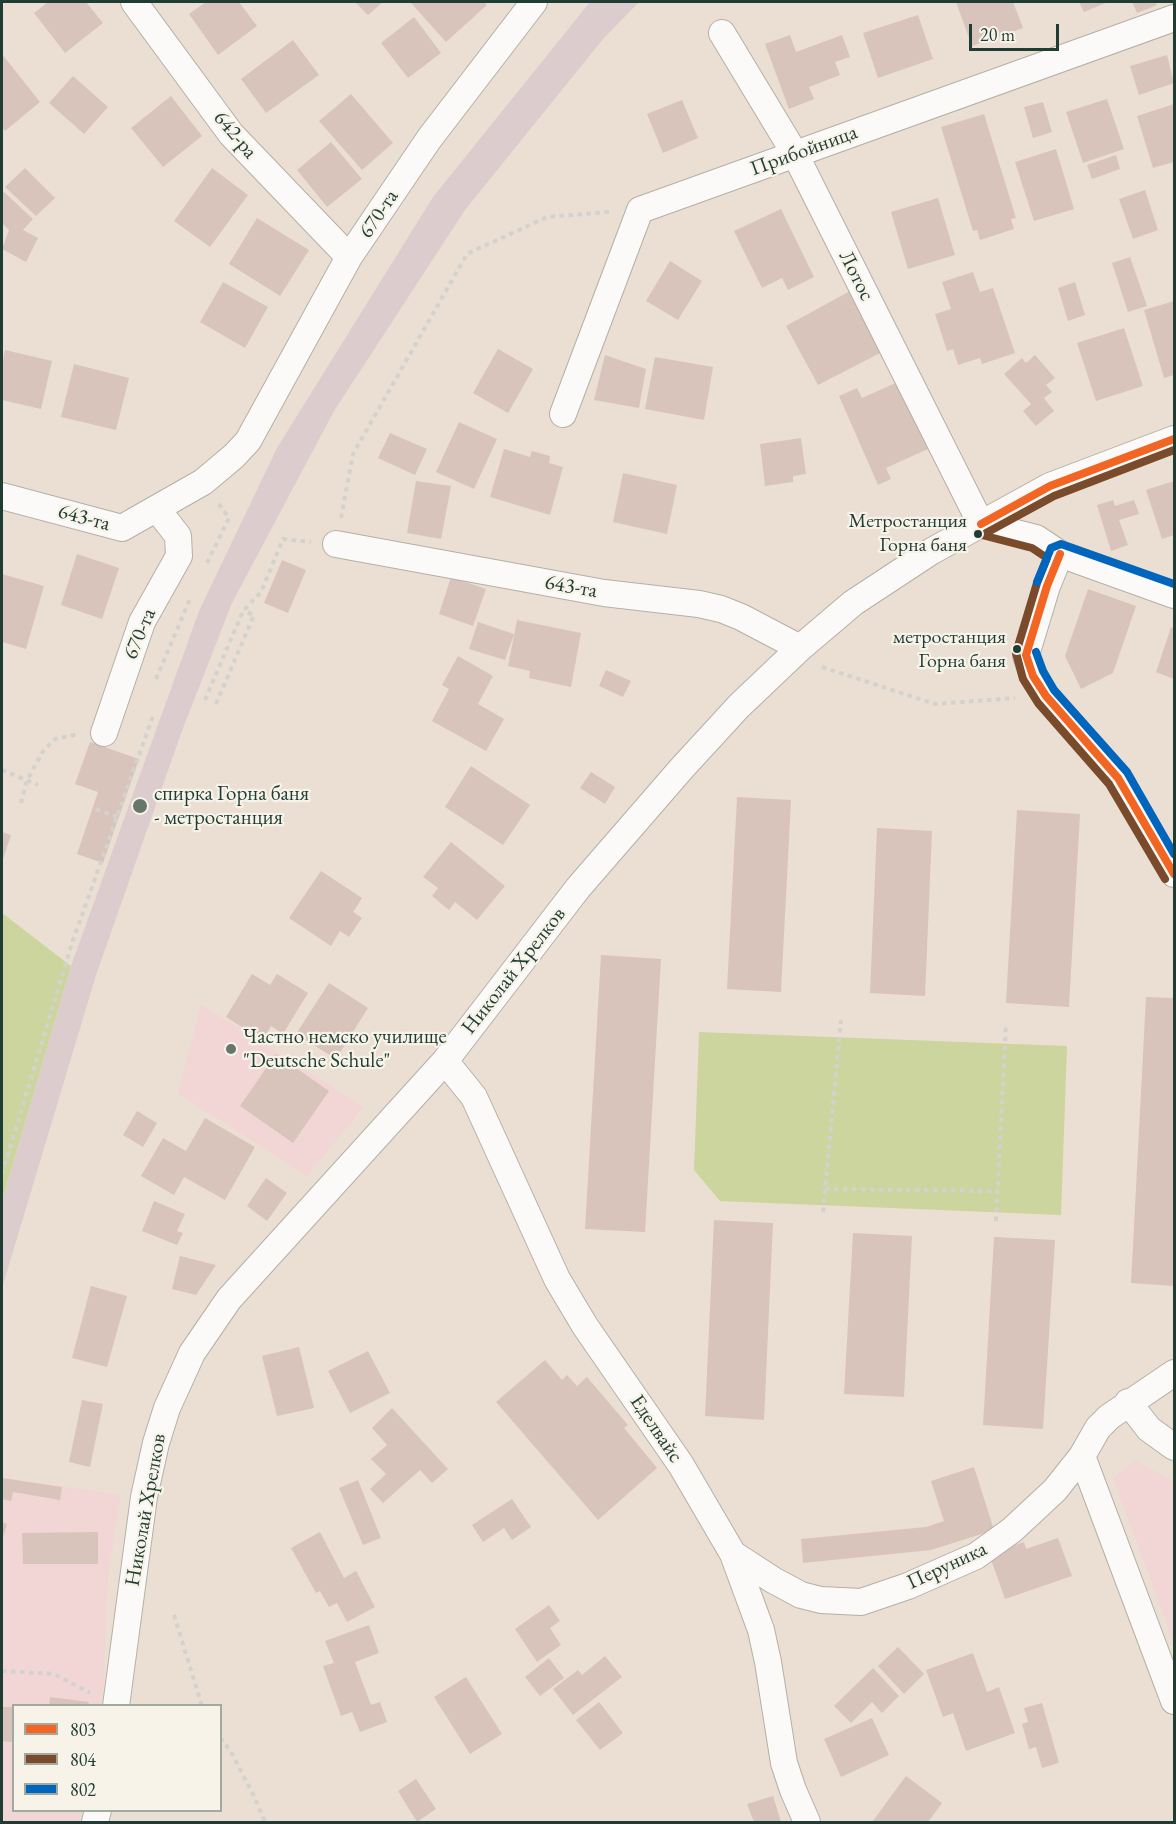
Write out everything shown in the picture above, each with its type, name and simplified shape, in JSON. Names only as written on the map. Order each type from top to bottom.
[{"type":"street","name":"642-ра","points":[[134,2],[231,134],[349,257]]},
{"type":"street","name":"670-та","points":[[248,441],[349,257],[429,139],[534,2]]},
{"type":"street","name":"Прибойница","points":[[640,210],[1174,18]]},
{"type":"street","name":"Лотос","points":[[722,33],[795,154],[981,524]]},
{"type":"street","points":[[563,414],[640,210]]},
{"type":"street","name":"Николай Хрелков","points":[[105,1700],[144,1497],[167,1408],[192,1353],[229,1299],[445,1060],[578,888],[682,768],[739,706],[796,652],[853,603],[932,551],[1050,486],[1174,439]]},
{"type":"street","name":"643-та","points":[[2,496],[122,528],[203,482],[248,441]]},
{"type":"street","name":"670-та","points":[[104,733],[142,622],[179,556],[178,536],[157,509]]},
{"type":"street","points":[[981,524],[1036,538],[1060,554],[1174,595]]},
{"type":"street","name":"643-та","points":[[336,544],[604,593],[699,603],[741,617],[796,652]]},
{"type":"street","points":[[1060,554],[1047,586],[1026,655],[1033,676],[1046,696],[1118,778],[1174,874]]},
{"type":"street","name":"Еделвайс","points":[[445,1060],[474,1097],[557,1279],[585,1326],[681,1466],[733,1554],[761,1630],[784,1763],[792,1790],[807,1822]]},
{"type":"street","name":"Перуника","points":[[733,1554],[758,1572],[801,1595],[821,1600],[861,1602],[908,1586],[976,1556],[992,1546],[1055,1490],[1082,1456],[1098,1428],[1128,1402],[1174,1373]]},
{"type":"street","points":[[1128,1402],[1149,1429],[1174,1447]]},
{"type":"street","points":[[1082,1456],[1174,1701]]},
{"type":"path","points":[[205,700],[243,611],[261,592],[283,539],[336,544],[353,454],[467,254],[547,217],[640,210]]},
{"type":"path","points":[[206,565],[229,518]]},
{"type":"path","points":[[156,679],[194,590]]},
{"type":"path","points":[[216,704],[254,615],[243,611]]},
{"type":"path","points":[[796,652],[935,704],[1046,696]]},
{"type":"path","points":[[2,1174],[72,943],[154,713]]},
{"type":"path","points":[[21,803],[27,780],[43,751],[55,739],[70,735],[104,733],[141,750]]},
{"type":"path","points":[[2,770],[38,785]]},
{"type":"path","points":[[96,809],[118,817]]},
{"type":"path","points":[[104,839],[110,841]]},
{"type":"path","points":[[823,1212],[841,1020]]},
{"type":"path","points":[[996,1221],[1006,1024]]},
{"type":"path","points":[[825,1189],[997,1191]]},
{"type":"path","points":[[174,1615],[201,1704]]},
{"type":"path","points":[[2,1671],[54,1674],[105,1700]]},
{"type":"path","points":[[222,1740],[230,1750],[265,1822]]},
{"type":"shaded area","points":[[590,2],[639,2],[603,39],[465,210],[334,411],[232,603],[183,728],[96,975],[2,1288],[2,1201],[71,966],[199,611],[277,448],[433,197]]},
{"type":"shaded area","name":"Частно немско училище \"Deutsche Schule\"","points":[[201,1004],[364,1107],[307,1176],[178,1093]]},
{"type":"shaded area","points":[[1135,1461],[1174,1481],[1174,1644],[1113,1478]]},
{"type":"shaded area","points":[[2,1478],[121,1495],[108,1576],[104,1684],[100,1704],[12,1704],[12,1812],[81,1812],[79,1822],[2,1822]]},
{"type":"green space","points":[[2,913],[71,966],[2,1201]]},
{"type":"green space","points":[[699,1032],[1067,1046],[1061,1215],[720,1201],[694,1170]]},
{"type":"building","points":[[48,2],[86,2],[103,23],[65,53],[34,13]]},
{"type":"building","points":[[206,2],[239,2],[257,26],[218,55],[189,14]]},
{"type":"building","points":[[355,2],[383,2],[368,15]]},
{"type":"building","points":[[410,2],[484,2],[487,5],[446,42]]},
{"type":"building","points":[[956,2],[1013,2],[1023,28],[972,46]]},
{"type":"building","points":[[1079,2],[1108,2],[1084,12]]},
{"type":"building","points":[[1132,2],[1155,2],[1157,5],[1137,13]]},
{"type":"building","points":[[918,15],[933,59],[878,78],[863,33]]},
{"type":"building","points":[[414,17],[441,53],[408,78],[381,43]]},
{"type":"building","points":[[790,35],[796,52],[842,35],[850,57],[835,62],[840,75],[809,87],[814,99],[789,109],[765,44]]},
{"type":"building","points":[[293,40],[319,75],[266,113],[241,79]]},
{"type":"building","points":[[2,54],[40,102],[5,131],[2,127]]},
{"type":"building","points":[[1167,55],[1174,83],[1139,95],[1130,66]]},
{"type":"building","points":[[73,76],[108,107],[84,134],[49,103]]},
{"type":"building","points":[[351,94],[393,143],[362,170],[319,121]]},
{"type":"building","points":[[171,96],[202,136],[163,167],[131,128]]},
{"type":"building","points":[[1107,99],[1124,149],[1083,163],[1066,112]]},
{"type":"building","points":[[682,100],[698,138],[663,153],[647,114]]},
{"type":"building","points":[[1043,102],[1052,132],[1033,138],[1024,107]]},
{"type":"building","points":[[1174,104],[1174,162],[1153,168],[1137,116]]},
{"type":"building","points":[[984,114],[1016,218],[1011,219],[1014,229],[980,240],[977,230],[973,231],[941,127]]},
{"type":"building","points":[[331,142],[362,179],[327,207],[297,170]]},
{"type":"building","points":[[1056,149],[1074,209],[1034,221],[1015,162]]},
{"type":"building","points":[[1116,155],[1120,169],[1092,179],[1087,165]]},
{"type":"building","points":[[25,168],[55,198],[36,216],[5,187]]},
{"type":"building","points":[[212,168],[248,195],[210,247],[174,221]]},
{"type":"building","points":[[1145,190],[1158,230],[1133,239],[1119,199]]},
{"type":"building","points":[[4,192],[33,219],[23,230],[38,238],[26,262],[2,249],[9,230],[2,223],[2,194]]},
{"type":"building","points":[[938,198],[955,255],[908,269],[891,212]]},
{"type":"building","points":[[781,209],[814,277],[788,290],[782,278],[762,288],[734,231]]},
{"type":"building","points":[[257,218],[309,250],[280,296],[229,264]]},
{"type":"building","points":[[1130,257],[1147,306],[1128,312],[1112,263]]},
{"type":"building","points":[[670,261],[702,281],[678,320],[646,301]]},
{"type":"building","points":[[973,272],[980,292],[993,288],[1015,353],[982,364],[980,358],[958,365],[953,349],[947,351],[935,314],[951,309],[942,282]]},
{"type":"building","points":[[223,282],[268,307],[245,348],[200,322]]},
{"type":"building","points":[[1075,282],[1085,315],[1068,321],[1058,288]]},
{"type":"building","points":[[852,290],[884,351],[818,385],[786,326]]},
{"type":"building","points":[[1174,301],[1174,375],[1164,378],[1144,310]]},
{"type":"building","points":[[1124,328],[1143,386],[1096,401],[1077,343]]},
{"type":"building","points":[[498,349],[533,369],[508,413],[473,393]]},
{"type":"building","points":[[5,350],[52,361],[41,409],[2,400],[2,365]]},
{"type":"building","points":[[605,355],[646,369],[639,408],[594,400]]},
{"type":"building","points":[[1035,355],[1055,378],[1046,385],[1052,392],[1044,398],[1054,411],[1036,426],[1023,411],[1031,404],[1004,374],[1022,358],[1026,363]]},
{"type":"building","points":[[655,357],[713,367],[704,420],[645,409]]},
{"type":"building","points":[[74,364],[129,378],[116,430],[61,417]]},
{"type":"building","points":[[900,381],[930,448],[886,468],[891,479],[878,485],[839,396],[857,388],[862,398]]},
{"type":"building","points":[[459,422],[497,439],[474,489],[436,472]]},
{"type":"building","points":[[390,433],[427,449],[415,475],[378,458]]},
{"type":"building","points":[[801,438],[806,474],[793,476],[793,482],[765,486],[760,444]]},
{"type":"building","points":[[504,449],[530,457],[532,451],[550,456],[549,463],[563,467],[550,515],[490,497]]},
{"type":"building","points":[[623,473],[677,485],[667,534],[613,522]]},
{"type":"building","points":[[416,481],[451,486],[441,539],[407,533]]},
{"type":"building","points":[[1174,481],[1174,535],[1162,539],[1146,490]]},
{"type":"building","points":[[1113,500],[1115,506],[1134,500],[1139,514],[1119,520],[1128,545],[1111,551],[1097,505]]},
{"type":"building","points":[[77,554],[119,568],[102,619],[61,605]]},
{"type":"building","points":[[282,560],[306,570],[288,613],[264,603]]},
{"type":"building","points":[[2,574],[44,586],[26,649],[2,642]]},
{"type":"building","points":[[451,577],[486,589],[473,626],[439,614]]},
{"type":"building","points":[[1088,589],[1136,606],[1113,673],[1081,689],[1065,656]]},
{"type":"building","points":[[517,620],[581,633],[571,687],[529,678],[530,671],[508,666]]},
{"type":"building","points":[[478,622],[514,634],[505,660],[469,649]]},
{"type":"building","points":[[1171,627],[1174,629],[1174,679],[1156,672]]},
{"type":"building","points":[[458,656],[493,676],[478,704],[504,719],[486,751],[432,721],[449,689],[442,685]]},
{"type":"building","points":[[606,670],[631,681],[623,697],[599,686]]},
{"type":"building","points":[[90,742],[139,759],[103,863],[77,854],[98,792],[75,784]]},
{"type":"building","points":[[471,766],[530,805],[503,845],[445,807]]},
{"type":"building","points":[[591,772],[615,787],[605,804],[580,788]]},
{"type":"building","points":[[737,797],[791,800],[781,992],[727,989]]},
{"type":"building","points":[[1017,810],[1080,814],[1069,1007],[1006,1003]]},
{"type":"building","points":[[877,828],[932,831],[925,996],[870,993]]},
{"type":"building","points":[[2,832],[11,835],[2,862]]},
{"type":"building","points":[[451,842],[505,886],[477,920],[455,902],[449,910],[432,896],[438,888],[423,877]]},
{"type":"building","points":[[321,871],[362,898],[353,912],[362,918],[349,937],[340,931],[331,946],[289,918]]},
{"type":"building","points":[[601,955],[661,959],[645,1232],[585,1229]]},
{"type":"building","points":[[252,974],[270,985],[277,974],[308,993],[283,1034],[271,1026],[263,1040],[226,1017]]},
{"type":"building","points":[[329,983],[368,1008],[336,1059],[296,1034]]},
{"type":"building","points":[[1146,997],[1174,998],[1174,1286],[1131,1283]]},
{"type":"building","points":[[276,1054],[329,1091],[293,1143],[240,1106]]},
{"type":"building","points":[[137,1111],[157,1123],[143,1147],[123,1135]]},
{"type":"building","points":[[205,1118],[255,1147],[225,1200],[184,1177],[174,1195],[141,1176],[163,1138],[186,1151]]},
{"type":"building","points":[[266,1178],[287,1193],[267,1221],[247,1206]]},
{"type":"building","points":[[154,1201],[185,1214],[177,1231],[183,1233],[177,1245],[142,1231]]},
{"type":"building","points":[[714,1220],[773,1223],[764,1420],[705,1416]]},
{"type":"building","points":[[853,1233],[912,1236],[904,1397],[844,1394]]},
{"type":"building","points":[[994,1237],[1055,1240],[1043,1429],[983,1425]]},
{"type":"building","points":[[180,1256],[216,1265],[196,1295],[172,1289]]},
{"type":"building","points":[[91,1286],[127,1296],[107,1367],[72,1358]]},
{"type":"building","points":[[299,1347],[314,1408],[277,1416],[262,1356]]},
{"type":"building","points":[[368,1351],[390,1393],[350,1413],[328,1371]]},
{"type":"building","points":[[545,1360],[562,1380],[567,1375],[577,1386],[587,1377],[628,1425],[624,1428],[657,1468],[598,1520],[496,1402]]},
{"type":"building","points":[[82,1400],[103,1404],[90,1467],[69,1462]]},
{"type":"building","points":[[392,1408],[448,1469],[432,1483],[420,1470],[383,1503],[370,1489],[386,1474],[371,1459],[387,1445],[372,1428]]},
{"type":"building","points":[[974,1467],[994,1530],[931,1550],[803,1563],[801,1539],[926,1527],[944,1521],[931,1481]]},
{"type":"building","points":[[2,1478],[62,1487],[60,1500],[13,1492],[11,1501],[2,1499]]},
{"type":"building","points":[[358,1480],[381,1538],[363,1545],[339,1488]]},
{"type":"building","points":[[512,1499],[531,1527],[512,1540],[504,1528],[483,1542],[472,1525]]},
{"type":"building","points":[[2,1522],[7,1524],[2,1541]]},
{"type":"building","points":[[98,1532],[98,1564],[23,1564],[22,1533]]},
{"type":"building","points":[[320,1532],[344,1578],[356,1571],[375,1607],[347,1622],[337,1603],[329,1607],[320,1591],[316,1593],[291,1548]]},
{"type":"building","points":[[1058,1538],[1072,1576],[1005,1599],[989,1554],[1024,1542],[1026,1549]]},
{"type":"building","points":[[549,1605],[560,1621],[550,1628],[561,1645],[537,1662],[515,1629]]},
{"type":"building","points":[[369,1625],[379,1653],[355,1662],[371,1705],[380,1702],[387,1722],[360,1732],[352,1712],[341,1716],[323,1666],[334,1663],[325,1641]]},
{"type":"building","points":[[898,1647],[924,1674],[904,1694],[878,1666]]},
{"type":"building","points":[[973,1653],[987,1692],[999,1687],[1015,1733],[966,1751],[953,1713],[943,1717],[926,1670]]},
{"type":"building","points":[[605,1656],[622,1677],[573,1715],[553,1689],[578,1670],[582,1675]]},
{"type":"building","points":[[549,1658],[564,1678],[540,1696],[525,1677]]},
{"type":"building","points":[[873,1668],[899,1696],[882,1713],[872,1702],[851,1723],[834,1706]]},
{"type":"building","points":[[466,1677],[502,1734],[470,1754],[434,1697]]},
{"type":"building","points":[[50,1697],[89,1702],[88,1704],[49,1704]]},
{"type":"building","points":[[599,1702],[623,1733],[600,1750],[576,1720]]},
{"type":"building","points":[[1042,1703],[1059,1763],[1042,1768],[1036,1747],[1029,1749],[1022,1724],[1028,1722],[1024,1708]]},
{"type":"building","points":[[2,1707],[12,1707],[12,1742],[2,1741]]},
{"type":"building","points":[[872,1718],[889,1755],[841,1777],[824,1739]]},
{"type":"building","points":[[906,1776],[942,1803],[928,1822],[872,1822]]},
{"type":"building","points":[[416,1779],[436,1809],[417,1822],[398,1791]]},
{"type":"building","points":[[773,1796],[781,1822],[754,1822],[747,1804]]},
{"type":"transit line","name":"803","points":[[981,524],[1050,486],[1174,439]]},
{"type":"transit line","name":"804","points":[[986,533],[1054,496],[1174,450]]},
{"type":"transit line","name":"804","points":[[978,534],[1032,548],[1047,558],[1016,653],[1023,679],[1038,703],[1109,784],[1165,879]]},
{"type":"transit line","name":"802","points":[[1037,582],[1051,548],[1061,544],[1174,584]]},
{"type":"transit line","name":"803","points":[[1060,554],[1047,586],[1026,655],[1033,676],[1046,696],[1118,778],[1174,874]]},
{"type":"transit line","name":"802","points":[[1036,652],[1043,671],[1054,690],[1127,772],[1174,854]]},
{"type":"place","name":"Метростанция Горна баня","points":[[978,534]]},
{"type":"place","name":"метростанция Горна баня","points":[[1017,649]]},
{"type":"place","name":"спирка Горна баня - метростанция","points":[[140,806]]},
{"type":"place","name":"Частно немско училище \"Deutsche Schule\"","points":[[231,1049]]}]
